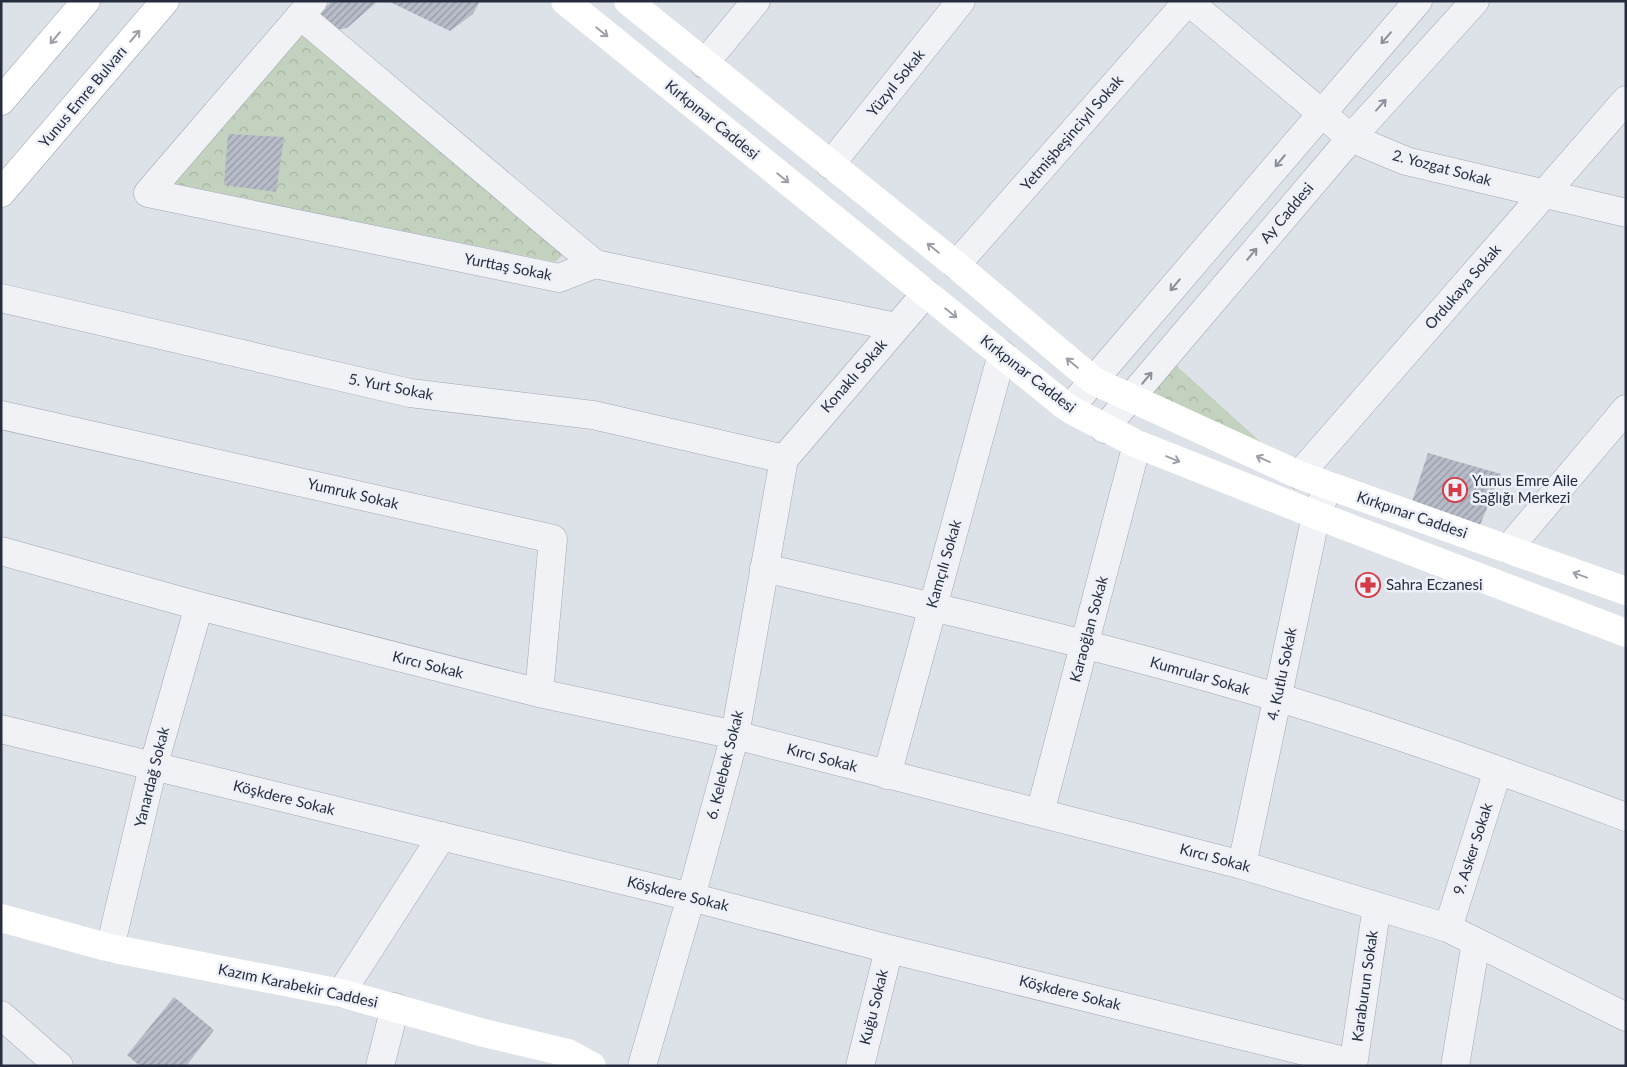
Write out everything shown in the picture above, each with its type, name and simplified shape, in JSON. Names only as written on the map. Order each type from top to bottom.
[{"type":"main road","name":"Yunus Emre Bulvarı","points":[[1,194],[165,1]]},
{"type":"main road","name":"Kırkpınar Caddesi","points":[[565,1],[1069,409],[1104,429],[1137,444],[1316,515],[1626,633]]},
{"type":"main road","name":"Kırkpınar Caddesi","points":[[628,1],[956,266],[1094,381],[1300,475],[1626,591]]},
{"type":"main road","points":[[1,101],[78,3]]},
{"type":"main road","name":"Kazım Karabekir Caddesi","points":[[1,918],[110,948],[342,993],[564,1060],[592,1066]]},
{"type":"street","points":[[704,64],[756,1]]},
{"type":"street","name":"Yüzyıl Sokak","points":[[830,165],[961,1]]},
{"type":"street","name":"2. Yozgat Sokak","points":[[1188,1],[1351,138],[1406,161],[1626,212]]},
{"type":"street","name":"Yetmişbeşinciyıl Sokak","points":[[956,266],[1188,1]]},
{"type":"street","points":[[1069,409],[1418,1]]},
{"type":"street","name":"Ay Caddesi","points":[[1104,429],[1351,138],[1475,1]]},
{"type":"street","points":[[307,8],[595,264],[896,327]]},
{"type":"street","name":"Yurttaş Sokak","points":[[307,8],[148,193],[559,278],[595,264]]},
{"type":"street","name":"Ordukaya Sokak","points":[[1300,475],[1626,100]]},
{"type":"street","name":"Konaklı Sokak","points":[[784,458],[926,293]]},
{"type":"street","name":"5. Yurt Sokak","points":[[1,298],[410,393],[593,415],[784,458]]},
{"type":"street","name":"Kamçılı Sokak","points":[[887,775],[1002,354]]},
{"type":"street","points":[[1508,549],[1626,409]]},
{"type":"street","name":"Yumruk Sokak","points":[[1,415],[553,538],[538,693]]},
{"type":"street","name":"Karaoğlan Sokak","points":[[1040,813],[1137,444]]},
{"type":"street","name":"6. Kelebek Sokak","points":[[642,1066],[735,735],[784,458]]},
{"type":"street","name":"4. Kutlu Sokak","points":[[1242,865],[1316,515],[1329,486]]},
{"type":"street","name":"Kırcı Sokak","points":[[1,551],[198,606],[538,693],[735,735],[1242,865],[1448,928],[1626,1017]]},
{"type":"street","name":"Kumrular Sokak","points":[[764,568],[1085,643],[1277,698],[1498,770],[1626,817]]},
{"type":"street","name":"Yanardağ Sokak","points":[[110,948],[153,767],[198,606]]},
{"type":"street","name":"Köşkdere Sokak","points":[[1,729],[691,897],[889,949],[1353,1064]]},
{"type":"street","name":"9. Asker Sokak","points":[[1448,928],[1498,770]]},
{"type":"street","points":[[342,993],[442,836]]},
{"type":"street","name":"Karaburun Sokak","points":[[1353,1064],[1376,906]]},
{"type":"street","points":[[1456,1066],[1476,942]]},
{"type":"street","name":"Kuğu Sokak","points":[[860,1066],[889,949]]},
{"type":"street","points":[[380,1066],[395,1008]]},
{"type":"street","points":[[1,1016],[59,1066]]},
{"type":"green space","points":[[303,31],[565,253],[555,262],[171,183]]},
{"type":"green space","points":[[1169,359],[1265,446],[1135,398]]},
{"type":"building","points":[[331,1],[378,1],[347,28],[321,33],[321,13]]},
{"type":"building","points":[[388,1],[480,1],[473,14],[450,31]]},
{"type":"building","points":[[228,134],[284,137],[276,192],[224,185]]},
{"type":"building","name":"Yunus Emre Aile Sağlığı Merkezi","points":[[1428,453],[1501,474],[1478,530],[1411,505]]},
{"type":"building","points":[[174,997],[214,1030],[186,1066],[140,1066],[127,1055]]},
{"type":"place","name":"Yunus Emre Aile Sağlığı Merkezi","points":[[1455,490]]},
{"type":"place","name":"Sahra Eczanesi","points":[[1368,585]]}]
